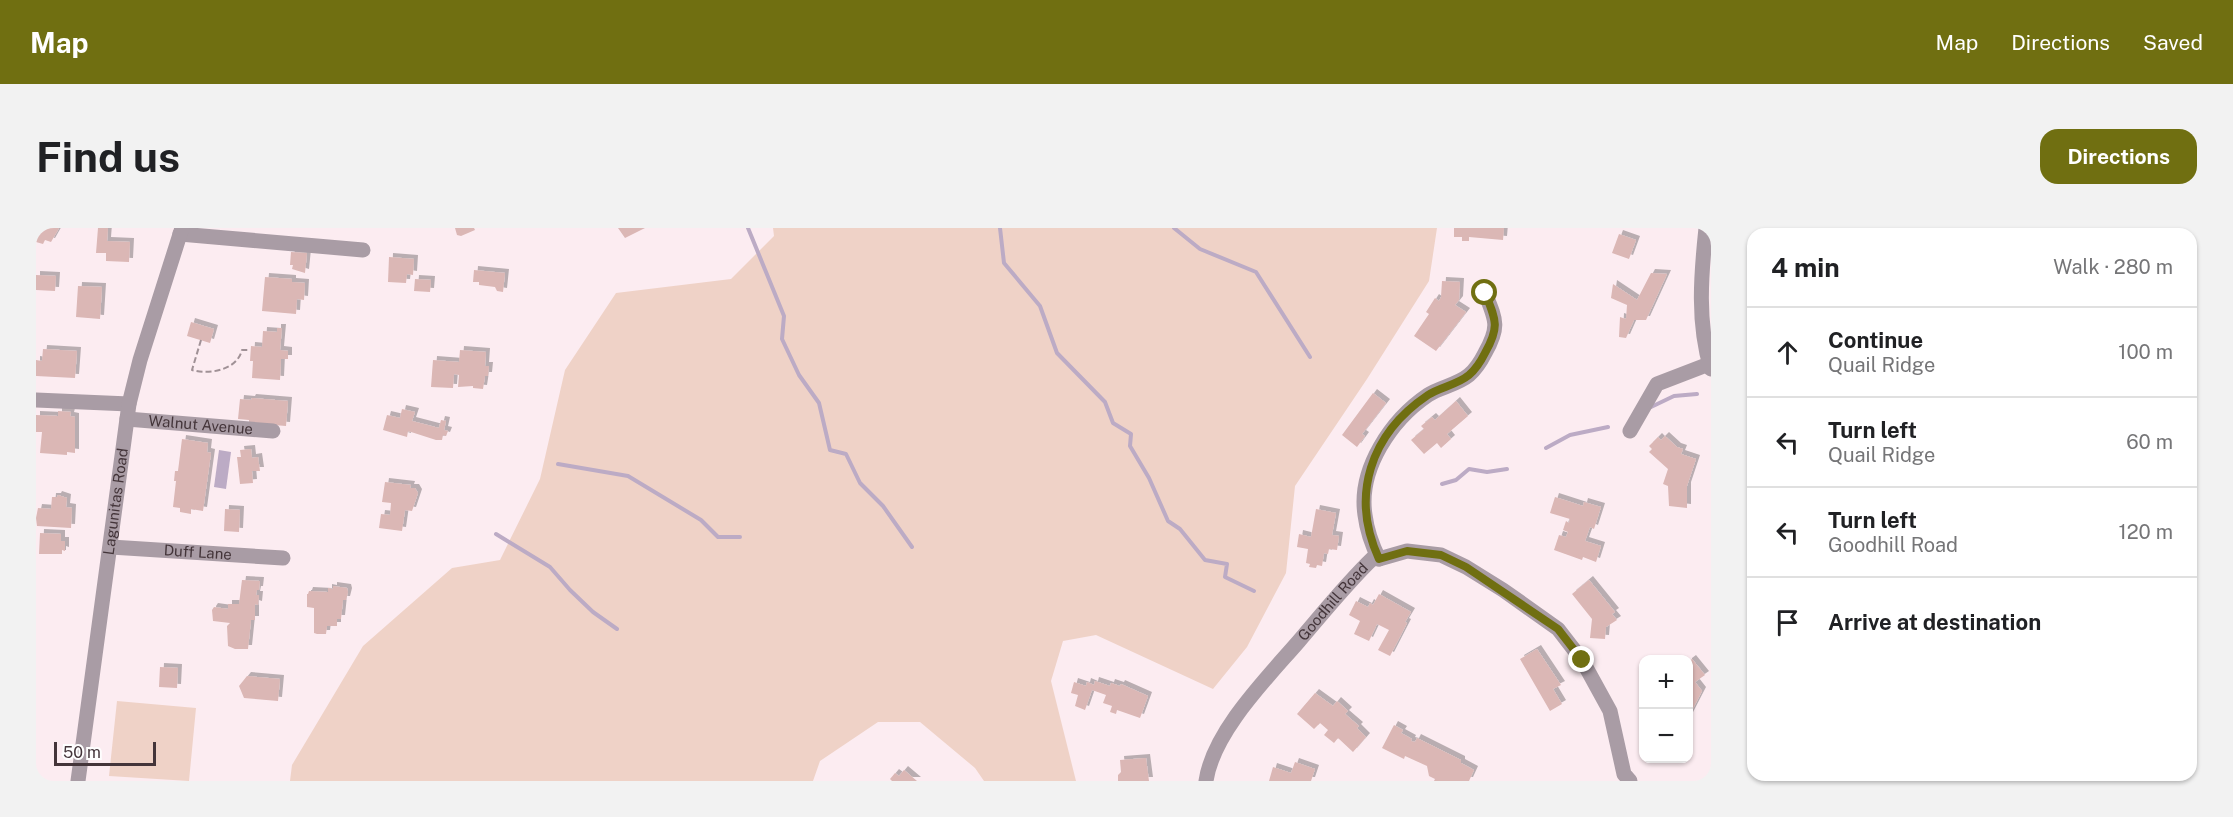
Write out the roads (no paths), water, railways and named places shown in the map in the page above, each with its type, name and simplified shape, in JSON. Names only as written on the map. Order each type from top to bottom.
[{"type":"street","points":[[1630,431],[1657,384],[1710,366],[1706,352],[1700,290],[1706,228]]},
{"type":"street","points":[[181,231],[363,250]]},
{"type":"street","name":"Lagunitas Road","points":[[78,781],[128,411],[140,360],[181,231]]},
{"type":"street","points":[[1379,559],[1370,539],[1364,513],[1367,486],[1378,448],[1391,429],[1429,394],[1468,376],[1480,363],[1496,334],[1493,312],[1485,293]]},
{"type":"street","name":"Walnut Avenue","points":[[36,400],[273,431]]},
{"type":"street","name":"Duff Lane","points":[[111,547],[283,558]]},
{"type":"street","name":"Goodhill Road","points":[[1206,781],[1208,765],[1224,734],[1256,691],[1345,585],[1373,558],[1379,559],[1407,551],[1441,555],[1485,579],[1558,629],[1582,660],[1610,711],[1624,774],[1630,781]]},
{"type":"waterway","points":[[748,228],[784,316],[782,339],[799,375],[819,403],[830,450],[846,454],[860,483],[883,506],[912,547]]},
{"type":"waterway","points":[[1000,228],[1004,263],[1040,306],[1057,353],[1105,402],[1113,423],[1131,434],[1130,446],[1149,478],[1168,521],[1180,529],[1205,560],[1227,564],[1225,577],[1254,591]]},
{"type":"waterway","points":[[1174,228],[1200,249],[1256,272],[1310,357]]},
{"type":"waterway","points":[[1651,407],[1674,396],[1697,394]]},
{"type":"waterway","points":[[1546,448],[1570,435],[1608,427]]},
{"type":"waterway","points":[[558,464],[628,476],[701,520],[718,537],[740,537]]},
{"type":"waterway","points":[[1442,484],[1456,480],[1469,469],[1487,472],[1507,469]]},
{"type":"waterway","points":[[496,534],[550,567],[593,612],[617,629]]}]
